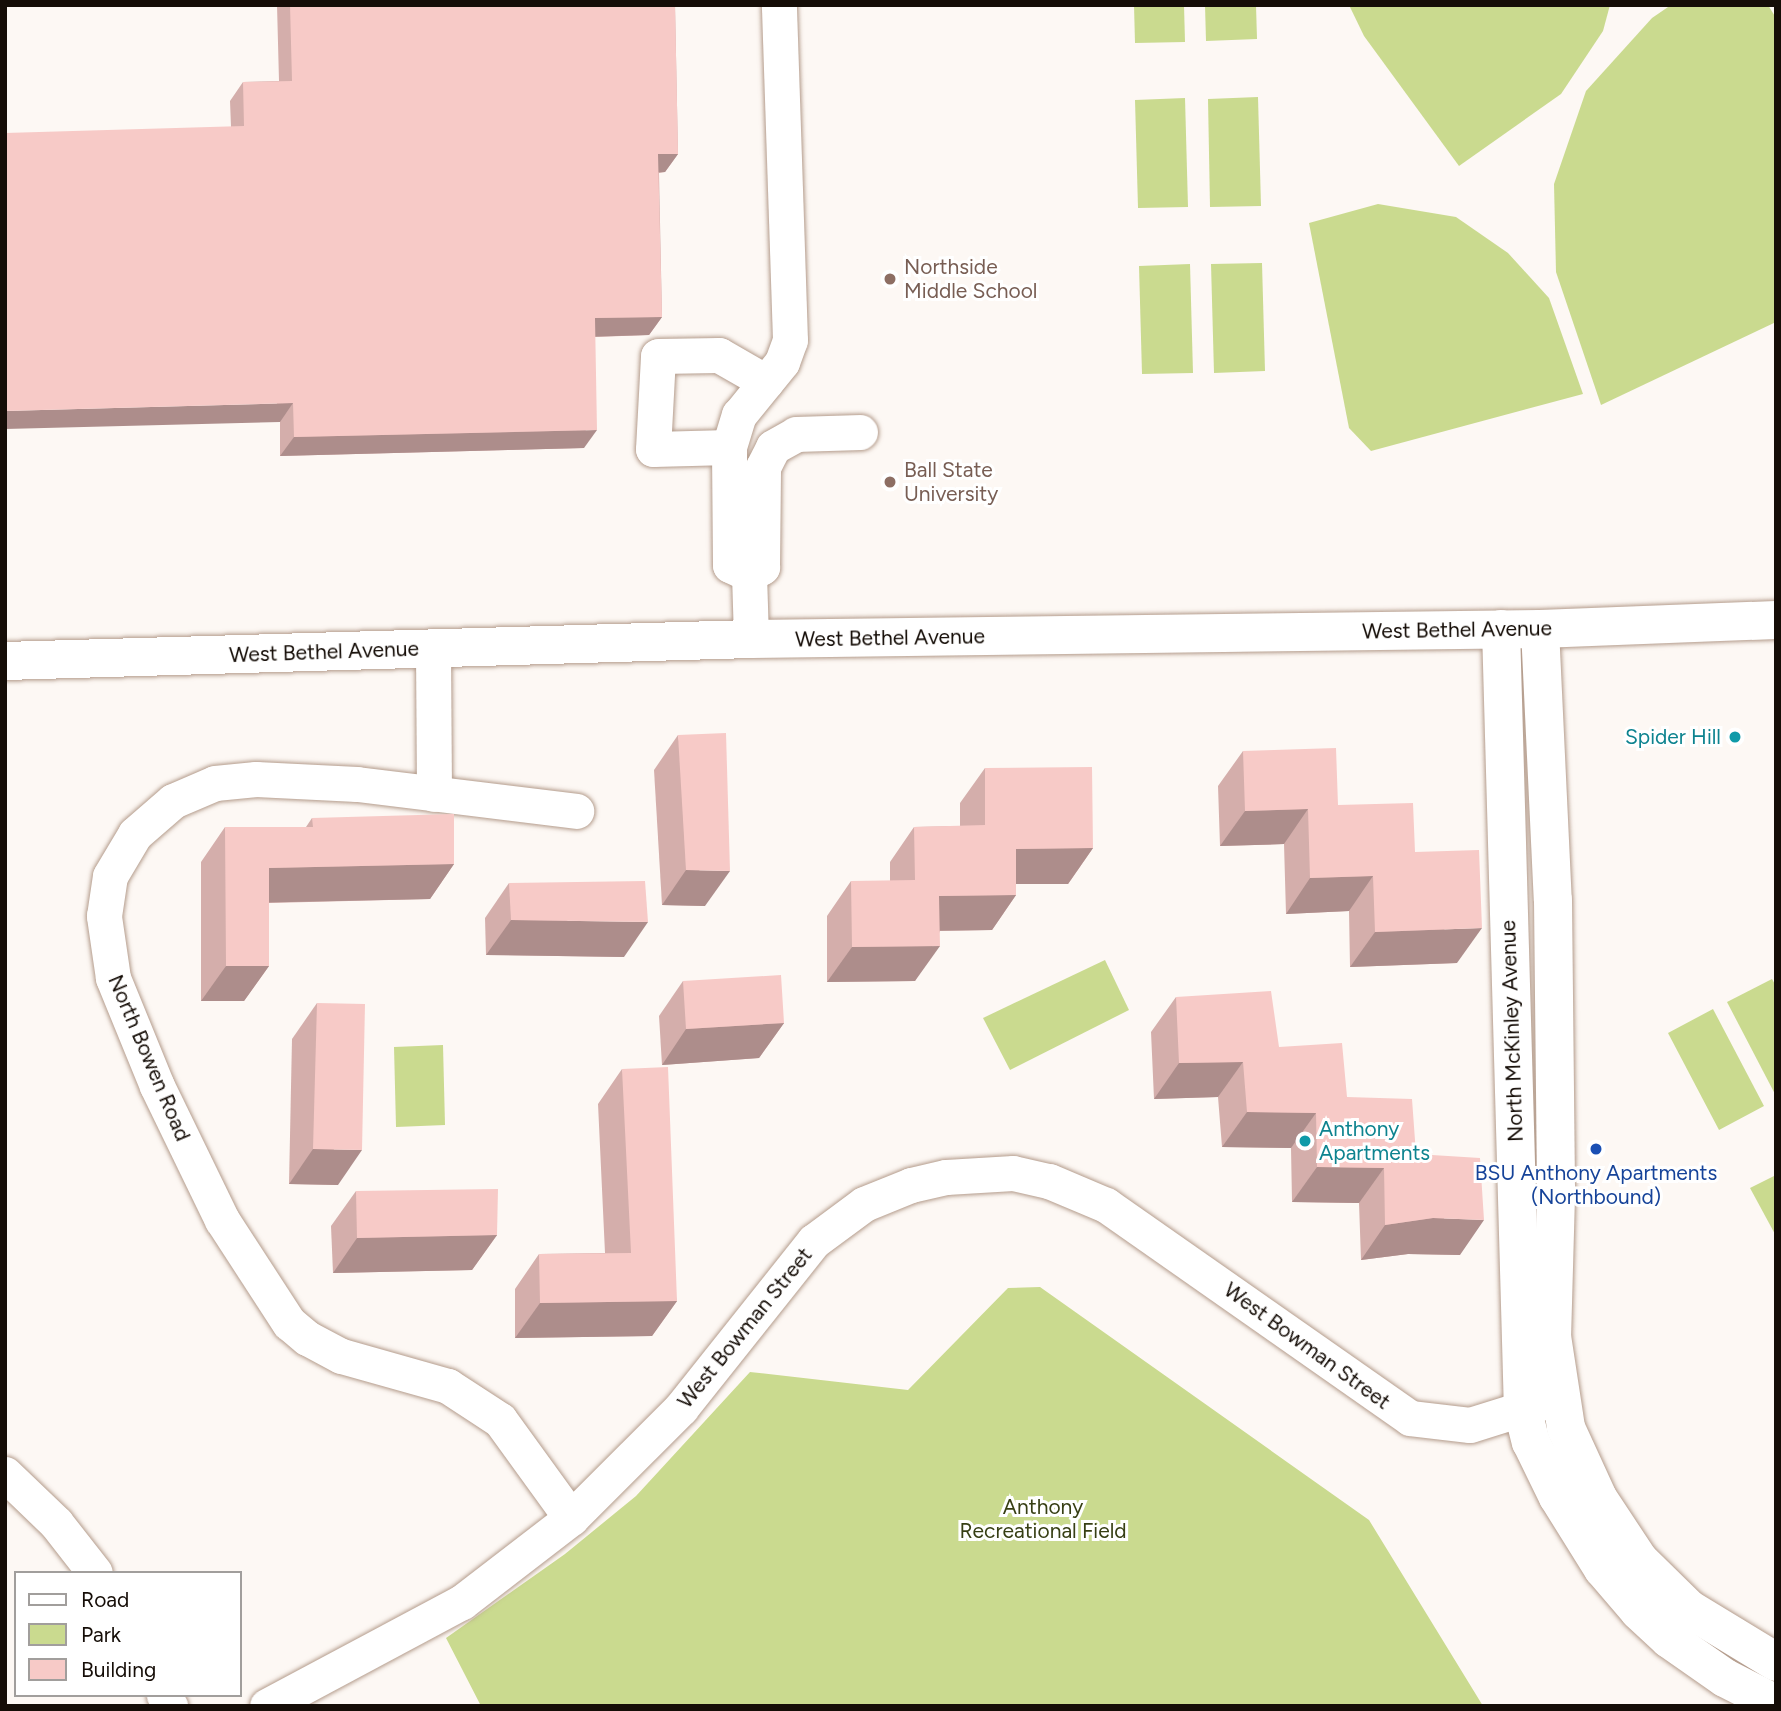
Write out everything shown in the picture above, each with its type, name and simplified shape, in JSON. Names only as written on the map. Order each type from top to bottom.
[{"type":"main road","name":"West Bethel Avenue","points":[[5,661],[751,639],[1540,629],[1776,620]]},
{"type":"main road","name":"North McKinley Avenue","points":[[1502,629],[1522,1411],[1531,1442],[1558,1497],[1603,1569],[1679,1624],[1776,1662]]},
{"type":"main road","name":"North McKinley Avenue","points":[[1540,629],[1553,900],[1556,1196],[1552,1336],[1566,1428],[1598,1498],[1679,1624],[1725,1678],[1776,1704]]},
{"type":"street","points":[[749,574],[730,565],[729,447],[739,415],[782,362],[790,340],[779,5]]},
{"type":"street","points":[[729,447],[653,449],[658,356],[719,355],[766,382]]},
{"type":"street","points":[[749,574],[762,567],[763,467],[774,447],[796,434],[860,432]]},
{"type":"street","points":[[749,574],[751,639]]},
{"type":"street","points":[[433,649],[434,794]]},
{"type":"street","name":"North Bowen Road","points":[[571,1518],[500,1420],[448,1386],[341,1356],[307,1338],[289,1323],[248,1265],[216,1208],[157,1086],[107,958],[104,916],[110,876],[135,834],[173,801],[215,783],[256,779],[434,794],[576,811]]},
{"type":"street","name":"West Bowman Street","points":[[267,1706],[462,1602],[571,1518],[681,1408],[814,1241],[864,1204],[911,1185],[946,1177],[1013,1173],[1049,1181],[1106,1205],[1410,1418],[1470,1425],[1560,1397]]},
{"type":"street","points":[[5,1474],[56,1523],[93,1571]]},
{"type":"green space","points":[[1134,5],[1184,5],[1185,42],[1135,43]]},
{"type":"green space","points":[[1205,5],[1256,5],[1257,39],[1206,41]]},
{"type":"green space","points":[[1349,5],[1610,5],[1603,31],[1561,94],[1459,166],[1364,36]]},
{"type":"green space","points":[[1671,5],[1768,5],[1776,18],[1776,322],[1601,405],[1556,272],[1554,184],[1586,91],[1652,18]]},
{"type":"green space","points":[[1258,97],[1261,206],[1210,207],[1208,99]]},
{"type":"green space","points":[[1185,98],[1188,207],[1138,208],[1135,100]]},
{"type":"green space","points":[[1378,204],[1456,217],[1508,253],[1549,298],[1583,394],[1371,451],[1349,428],[1309,223]]},
{"type":"green space","points":[[1262,263],[1265,371],[1214,373],[1211,264]]},
{"type":"green space","points":[[1190,264],[1193,373],[1142,374],[1139,266]]},
{"type":"green space","points":[[1105,960],[1129,1010],[1010,1070],[983,1018]]},
{"type":"green space","points":[[1772,979],[1776,986],[1776,1096],[1727,1002]]},
{"type":"green space","points":[[1713,1009],[1764,1106],[1719,1130],[1668,1033]]},
{"type":"green space","points":[[443,1045],[445,1125],[396,1127],[394,1047]]},
{"type":"green space","points":[[1776,1175],[1776,1236],[1750,1188]]},
{"type":"green space","name":"Anthony Recreational Field","points":[[1040,1287],[1369,1520],[1483,1706],[481,1706],[446,1638],[565,1554],[636,1496],[750,1372],[908,1390],[1008,1288]]},
{"type":"building","points":[[290,5],[675,5],[678,154],[658,154],[662,317],[595,318],[597,430],[294,437],[293,403],[5,411],[5,133],[244,126],[243,82],[292,81]]},
{"type":"building","points":[[726,733],[730,871],[686,870],[678,735]]},
{"type":"building","points":[[1336,748],[1338,805],[1413,803],[1415,852],[1479,850],[1482,928],[1375,932],[1373,876],[1310,878],[1308,809],[1245,811],[1243,751]]},
{"type":"building","points":[[1092,767],[1093,848],[1016,849],[1016,895],[939,896],[940,946],[852,947],[851,881],[915,880],[914,827],[985,825],[985,768]]},
{"type":"building","points":[[454,814],[454,864],[269,868],[269,966],[226,966],[225,827],[313,827],[312,818]]},
{"type":"building","points":[[645,881],[648,922],[511,920],[509,883]]},
{"type":"building","points":[[781,975],[784,1023],[686,1029],[683,981]]},
{"type":"building","points":[[1271,991],[1279,1047],[1342,1043],[1347,1097],[1412,1099],[1416,1154],[1480,1158],[1484,1220],[1433,1218],[1385,1225],[1384,1168],[1317,1167],[1316,1113],[1247,1112],[1243,1062],[1179,1063],[1176,997]]},
{"type":"building","points":[[317,1003],[365,1004],[362,1150],[313,1149]]},
{"type":"building","points":[[668,1067],[677,1301],[540,1303],[539,1254],[631,1253],[622,1069]]},
{"type":"building","points":[[498,1189],[497,1235],[357,1238],[356,1191]]},
{"type":"place","name":"Northside Middle School","points":[[890,279]]},
{"type":"place","name":"Ball State University","points":[[890,482]]},
{"type":"place","name":"Spider Hill","points":[[1735,737]]},
{"type":"place","name":"Anthony Apartments","points":[[1305,1141]]},
{"type":"place","name":"BSU Anthony Apartments (Northbound)","points":[[1596,1149]]}]
